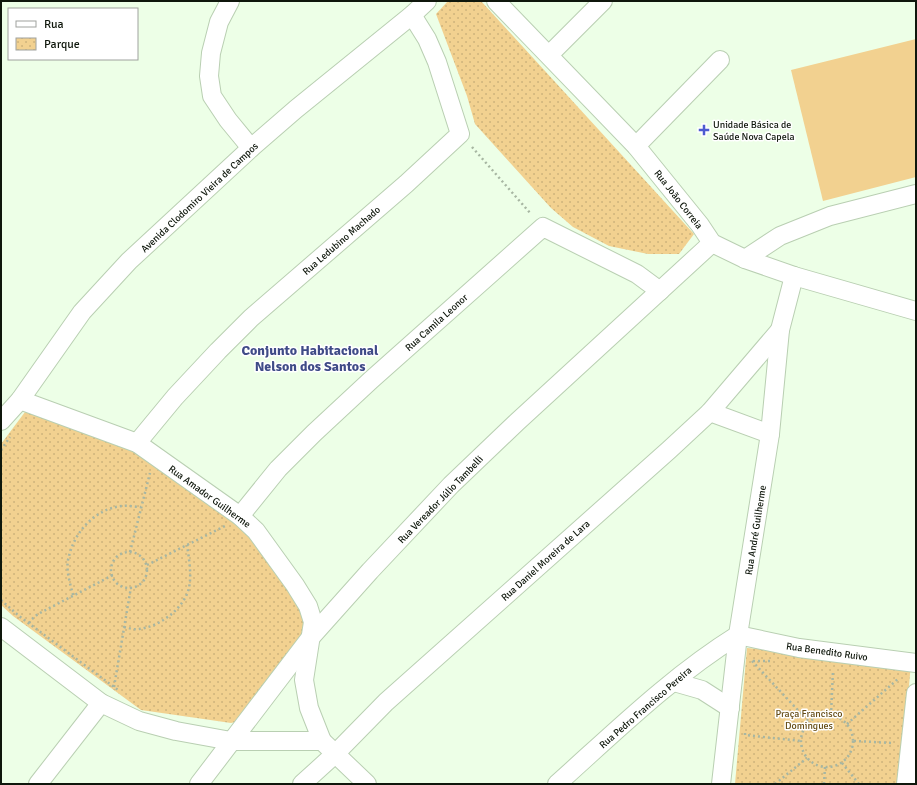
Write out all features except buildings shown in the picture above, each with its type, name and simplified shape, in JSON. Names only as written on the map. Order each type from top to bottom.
[{"type":"street","points":[[230,1],[219,22],[211,53],[208,76],[212,96],[228,120],[251,148]]},
{"type":"street","name":"Avenida Clodomiro Vieira de Campos","points":[[8,426],[20,400],[82,312],[129,261],[251,148],[427,1]]},
{"type":"street","name":"Rua João Correia","points":[[496,1],[636,146],[700,224],[712,243]]},
{"type":"street","points":[[549,55],[604,1]]},
{"type":"street","points":[[412,15],[427,39],[437,62],[460,134]]},
{"type":"street","points":[[636,146],[720,60]]},
{"type":"street","name":"Rua Ledubino Machado","points":[[137,443],[175,397],[218,351],[246,324],[406,184],[460,134]]},
{"type":"street","points":[[745,259],[780,236],[830,216],[916,194]]},
{"type":"street","points":[[544,227],[637,274],[660,290]]},
{"type":"street","name":"Rua Camila Leonor","points":[[233,521],[278,469],[314,433],[544,227]]},
{"type":"street","points":[[712,243],[745,259],[794,276],[916,311]]},
{"type":"street","name":"Rua Vereador Júlio Tambelli","points":[[199,784],[231,740],[311,637],[370,571],[451,485],[712,243]]},
{"type":"street","name":"Rua André Guilherme","points":[[721,784],[738,636],[770,434],[780,330],[794,276]]},
{"type":"street","name":"Rua Daniel Moreira de Lara","points":[[302,784],[335,754],[386,702],[710,412],[780,330]]},
{"type":"street","name":"Rua Amador Guilherme","points":[[20,400],[137,443],[233,521],[256,531],[267,544],[308,606],[313,622],[304,680],[309,708],[322,741],[367,784]]},
{"type":"street","points":[[710,412],[770,434]]},
{"type":"street","points":[[2,631],[33,650],[101,703],[140,721],[176,731],[231,740],[322,741]]},
{"type":"street","name":"Rua Benedito Ruivo","points":[[738,636],[800,648],[916,663]]},
{"type":"street","name":"Rua Pedro Francisco Pereira","points":[[557,784],[674,682],[706,656],[738,636]]},
{"type":"street","points":[[674,682],[702,690],[730,708]]},
{"type":"street","points":[[906,784],[916,693]]},
{"type":"street","points":[[38,784],[101,703]]},
{"type":"path","points":[[460,134],[544,227]]},
{"type":"path","points":[[1,450],[8,426]]},
{"type":"path","points":[[130,552],[150,472]]},
{"type":"path","points":[[73,595],[68,578],[68,556],[77,537],[89,521],[104,510],[123,506],[141,507]]},
{"type":"path","points":[[147,565],[233,521]]},
{"type":"path","points":[[124,627],[137,629],[152,626],[174,613],[187,594],[190,575],[187,545]]},
{"type":"path","points":[[130,552],[140,556],[147,565],[146,576],[143,581],[139,585],[130,587],[122,586],[117,583],[112,575],[114,560],[123,553],[130,552]]},
{"type":"path","points":[[29,623],[38,614],[112,575]]},
{"type":"path","points":[[114,687],[130,587]]},
{"type":"path","points":[[1,600],[29,623],[120,691]]},
{"type":"path","points":[[752,668],[752,660],[809,722]]},
{"type":"path","points":[[831,715],[834,664]]},
{"type":"path","points":[[848,724],[902,675]]},
{"type":"path","points":[[823,715],[831,715],[837,716],[848,724],[854,741],[850,753],[842,763],[834,767],[825,768],[818,766],[807,758],[802,750],[801,741],[802,734],[809,722],[823,715]]},
{"type":"path","points":[[746,727],[745,735],[801,741]]},
{"type":"path","points":[[854,741],[898,743]]},
{"type":"path","points":[[775,784],[807,758]]},
{"type":"path","points":[[842,763],[859,784]]},
{"type":"path","points":[[824,784],[825,768]]},
{"type":"green space","points":[[448,1],[481,1],[694,234],[679,254],[648,254],[609,246],[573,227],[551,208],[475,124],[467,96],[436,14]]},
{"type":"green space","points":[[916,39],[916,177],[823,201],[791,70]]},
{"type":"green space","points":[[35,406],[150,451],[244,517],[311,622],[259,698],[240,721],[231,723],[141,710],[13,616],[1,605],[1,444],[25,412]]},
{"type":"green space","name":"Praça Francisco Domingues","points":[[747,648],[911,662],[901,784],[735,784]]},
{"type":"place","name":"Unidade Básica de Saúde Nova Capela","points":[[704,130]]},
{"type":"district","name":"Conjunto Habitacional Nelson dos Santos","points":[[310,358]]}]
